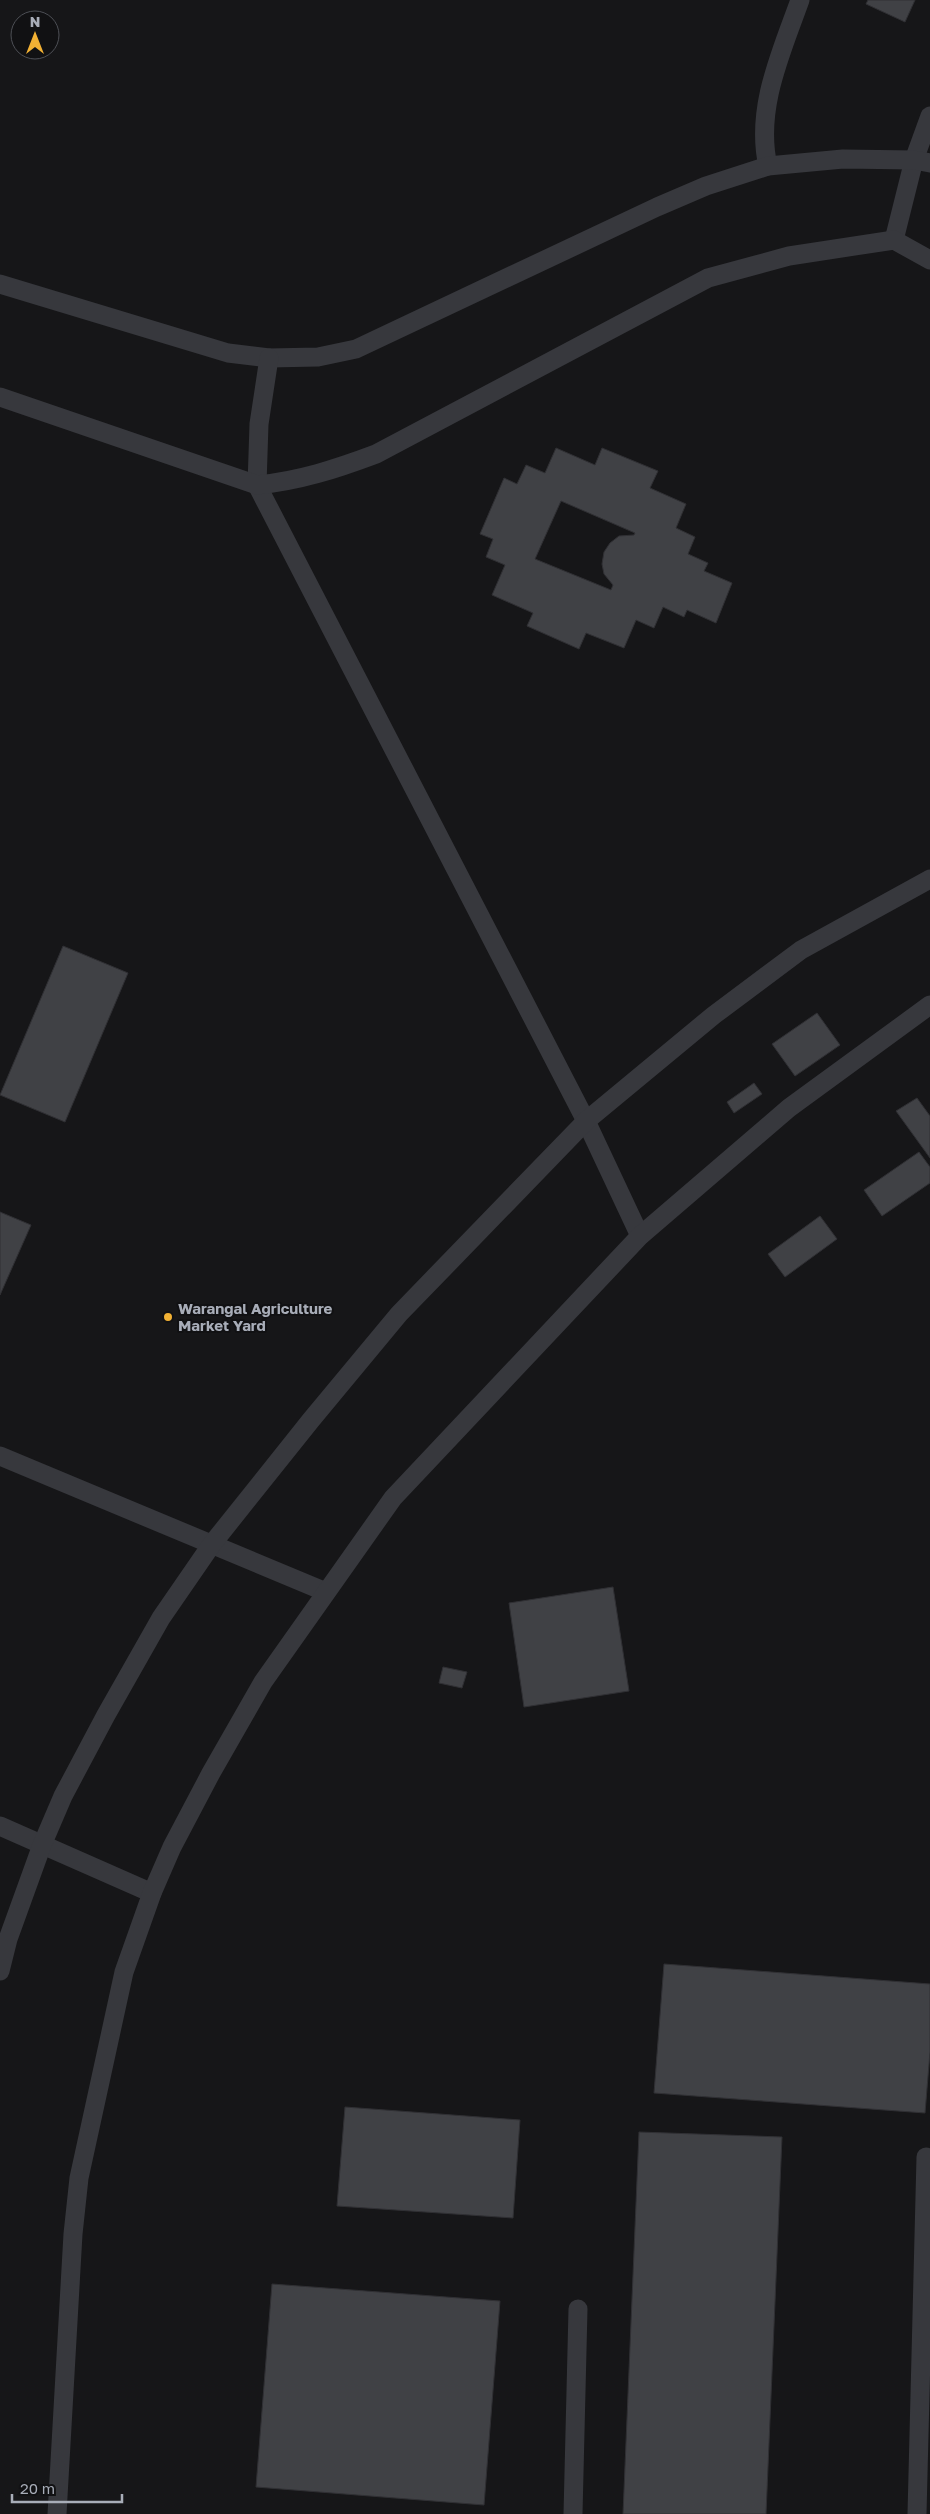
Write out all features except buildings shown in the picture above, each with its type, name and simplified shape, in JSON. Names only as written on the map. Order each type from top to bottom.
[{"type":"lane","points":[[768,166],[763,146],[764,116],[782,51],[800,0]]},
{"type":"lane","points":[[894,240],[922,161],[930,116]]},
{"type":"lane","points":[[0,284],[228,353],[269,358],[318,357],[356,349],[706,186],[768,166],[843,159],[922,161]]},
{"type":"lane","points":[[0,397],[257,485],[289,482],[329,472],[376,454],[708,278],[789,256],[894,240],[930,260]]},
{"type":"lane","points":[[269,358],[258,424],[257,485],[586,1121],[640,1236]]},
{"type":"lane","points":[[0,1971],[8,1938],[42,1845],[63,1796],[161,1618],[212,1544],[399,1314],[586,1121],[714,1015],[801,950],[930,879]]},
{"type":"lane","points":[[57,2514],[72,2234],[79,2178],[124,1972],[152,1893],[172,1847],[202,1789],[258,1690],[393,1498],[640,1236],[789,1108],[930,1005]]},
{"type":"lane","points":[[0,1456],[326,1592]]},
{"type":"lane","points":[[0,1826],[152,1893]]},
{"type":"lane","points":[[917,2514],[926,2157]]},
{"type":"lane","points":[[573,2514],[578,2309]]},
{"type":"place","name":"Warangal Agriculture Market Yard","points":[[168,1317]]}]
